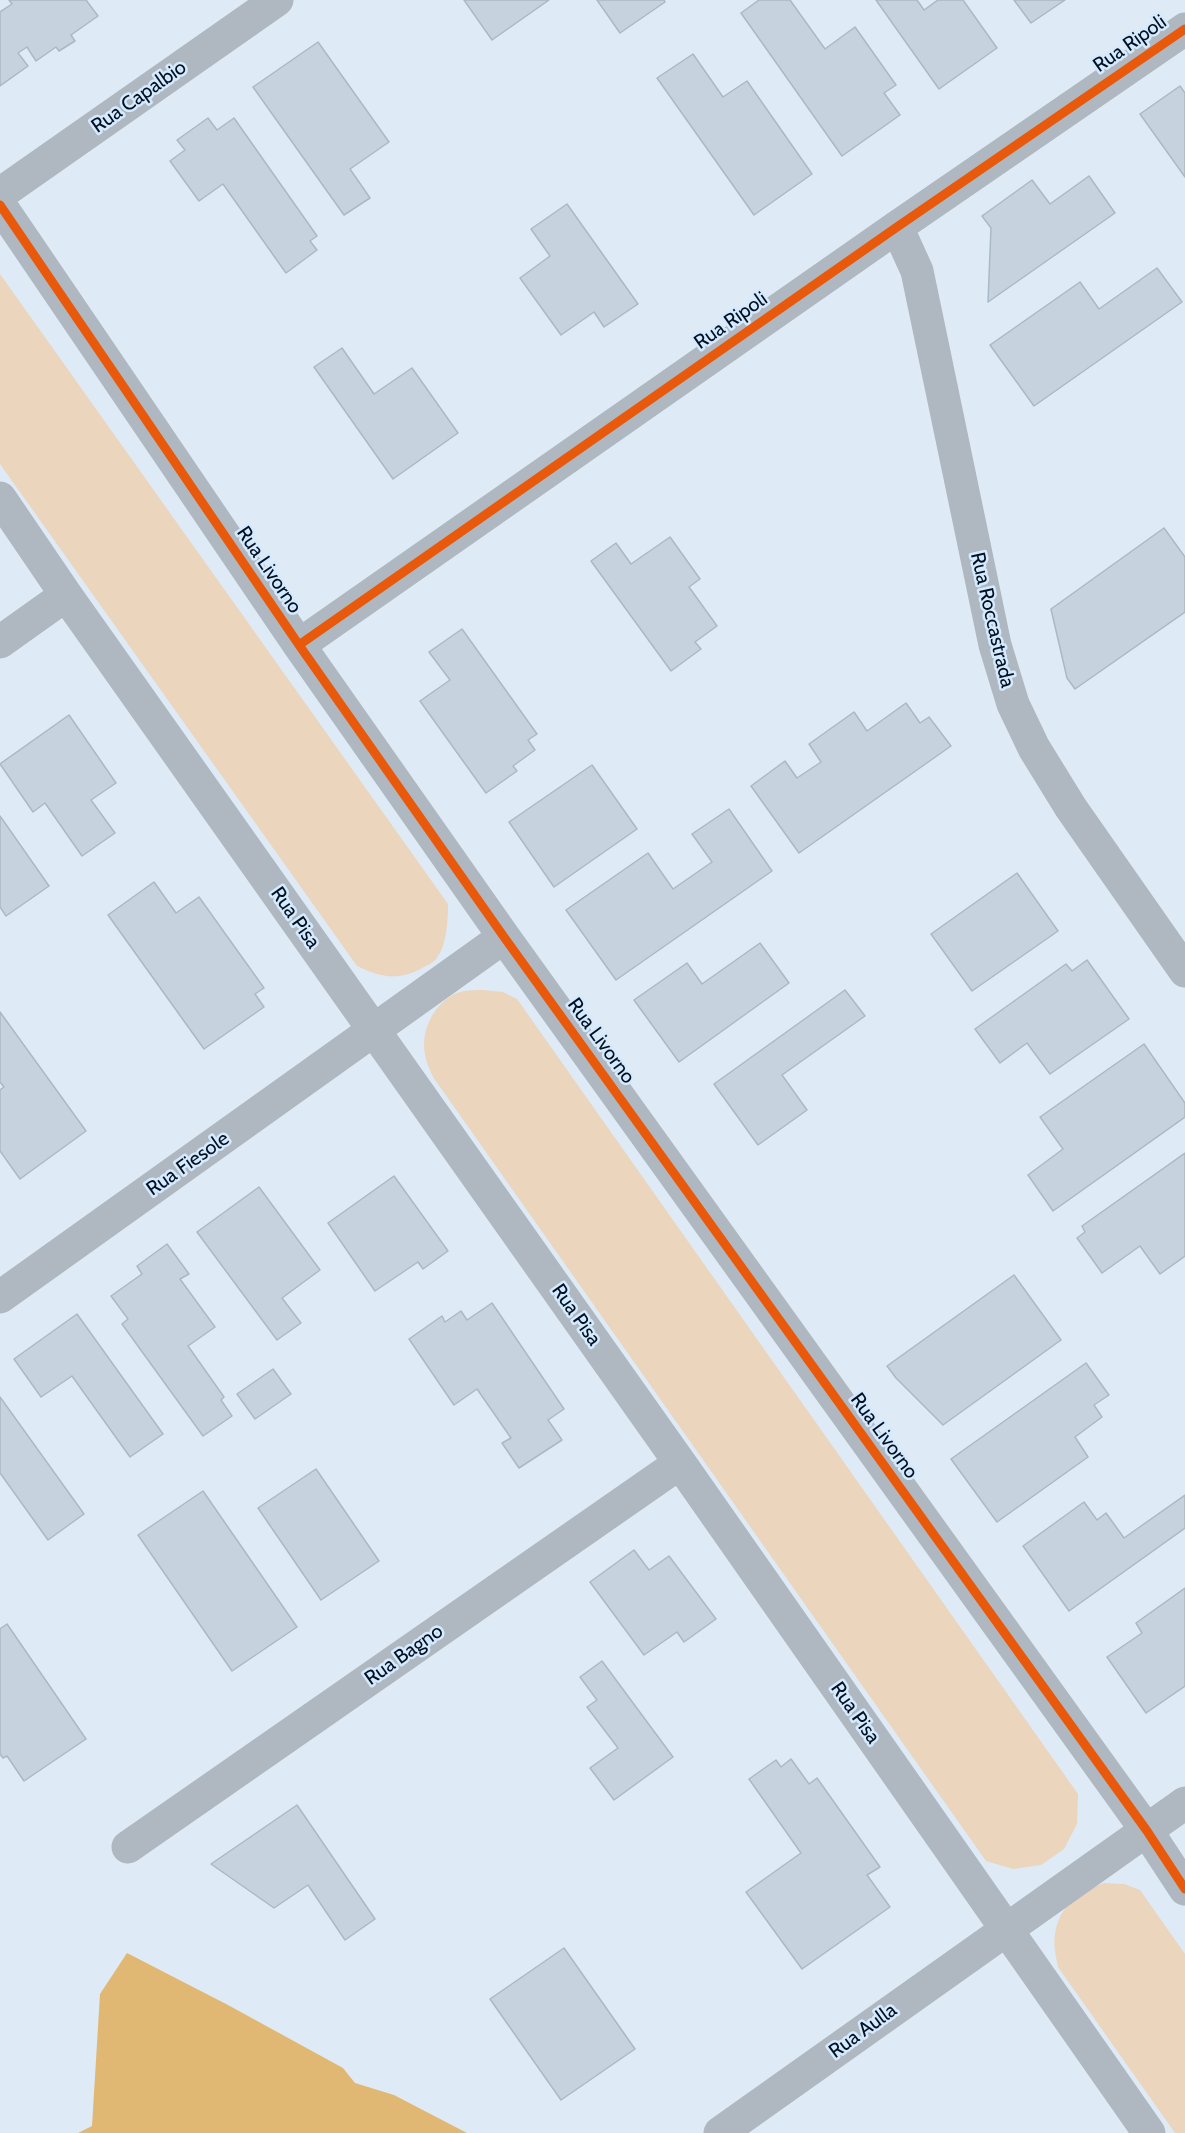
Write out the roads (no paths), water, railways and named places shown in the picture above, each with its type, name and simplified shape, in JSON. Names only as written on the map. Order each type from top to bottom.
[{"type":"street","name":"Rua Capalbio","points":[[0,194],[277,0]]},
{"type":"street","name":"Rua Ripoli","points":[[298,645],[1185,29]]},
{"type":"street","name":"Rua Livorno","points":[[0,205],[298,645],[504,937],[1147,1832],[1185,1889]]},
{"type":"street","name":"Rua Roccastrada","points":[[897,227],[917,271],[995,645],[1013,704],[1034,748],[1071,808],[1185,971]]},
{"type":"street","name":"Rua Pisa","points":[[0,498],[1149,2133]]},
{"type":"street","points":[[0,642],[66,595]]},
{"type":"street","name":"Rua Fiesole","points":[[0,1297],[504,937]]},
{"type":"street","name":"Rua Bagno","points":[[128,1847],[680,1463]]},
{"type":"street","name":"Rua Aulla","points":[[720,2133],[1185,1803]]}]
